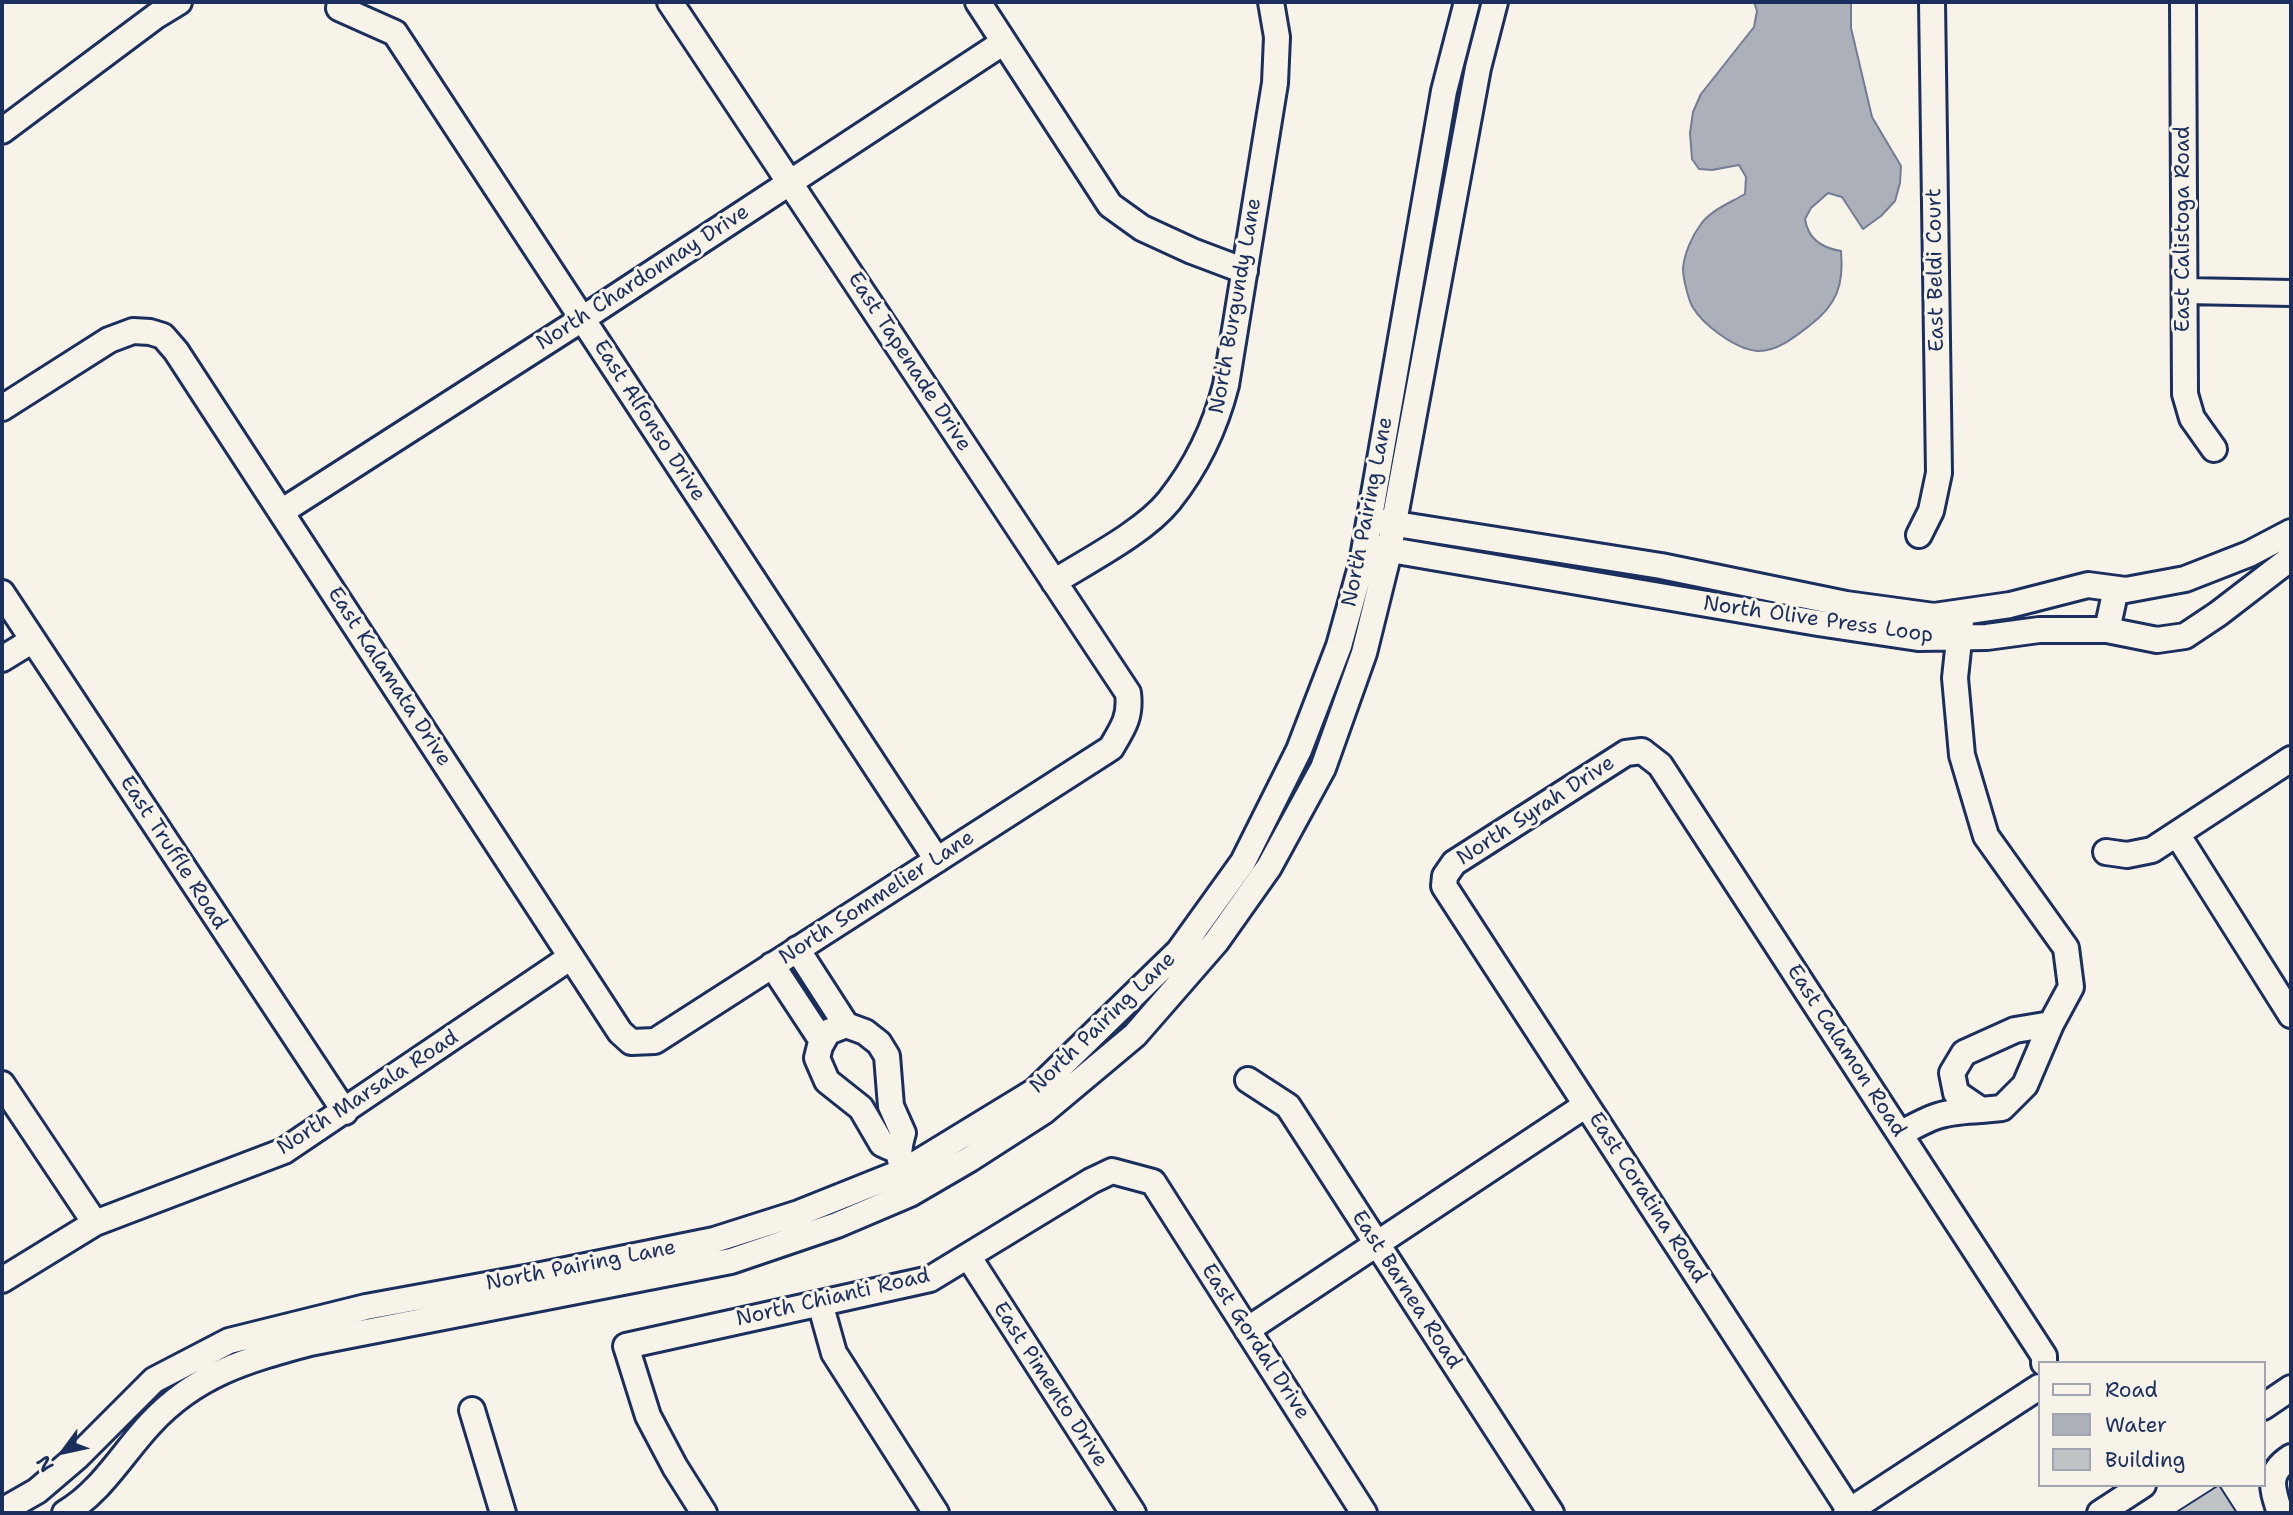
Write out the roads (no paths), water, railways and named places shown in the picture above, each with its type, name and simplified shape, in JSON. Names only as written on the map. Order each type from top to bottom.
[{"type":"street","points":[[2,131],[145,24],[179,2]]},
{"type":"street","name":"East Tapenade Drive","points":[[670,2],[1128,693],[1130,710],[1124,727]]},
{"type":"street","points":[[978,2],[1110,205],[1142,228],[1245,271]]},
{"type":"street","name":"North Burgundy Lane","points":[[1055,582],[1141,526],[1168,502],[1203,450],[1217,417],[1226,385],[1275,83],[1278,37],[1271,2]]},
{"type":"street","name":"North Pairing Lane","points":[[2,1511],[37,1491],[78,1456],[154,1380],[229,1340],[366,1307],[442,1305],[731,1261],[837,1225],[906,1171],[970,1159],[1044,1112],[1135,1035],[1216,942],[1269,867],[1323,768],[1364,653],[1435,140],[1466,2]]},
{"type":"street","name":"North Pairing Lane","points":[[1381,522],[1478,68],[1495,2]]},
{"type":"street","name":"East Beldi Court","points":[[1919,535],[1931,511],[1939,473],[1932,2]]},
{"type":"street","name":"East Calistoga Road","points":[[2183,2],[2185,394],[2192,418],[2214,449]]},
{"type":"street","name":"East Alfonso Drive","points":[[339,8],[395,33],[936,860]]},
{"type":"street","name":"North Chardonnay Drive","points":[[281,512],[582,319],[1004,42]]},
{"type":"street","points":[[2185,290],[2291,293]]},
{"type":"street","name":"East Kalamata Drive","points":[[2,408],[109,340],[133,331],[163,336],[176,351],[620,1032]]},
{"type":"street","name":"North Olive Press Loop","points":[[1381,522],[1661,566],[1846,604],[1959,637],[1987,637],[2039,630],[2107,630],[2157,639],[2185,636],[2291,558]]},
{"type":"street","name":"North Olive Press Loop","points":[[1377,548],[1818,623],[1920,626],[1934,616],[2010,605],[2088,585],[2126,590],[2185,579],[2249,554],[2291,532]]},
{"type":"street","points":[[2107,630],[2116,589]]},
{"type":"street","name":"East Truffle Road","points":[[2,593],[345,1112]]},
{"type":"street","points":[[1900,1134],[1930,1117],[1947,1112],[2001,1108],[2025,1084],[2051,1024],[2071,987],[2066,948],[1986,836],[1962,755],[1955,678],[1962,612]]},
{"type":"street","points":[[2,659],[33,640]]},
{"type":"street","name":"North Sommelier Lane","points":[[620,1032],[631,1042],[655,1041],[1111,748],[1124,727]]},
{"type":"street","name":"North Syrah Drive","points":[[1444,886],[1445,876],[1454,863],[1626,753],[1642,751]]},
{"type":"street","name":"East Calamon Road","points":[[1642,751],[1660,765],[2044,1359]]},
{"type":"street","points":[[2106,852],[2127,855],[2152,850],[2291,759]]},
{"type":"street","points":[[2178,834],[2291,1014]]},
{"type":"street","name":"East Coratina Road","points":[[1444,886],[1848,1512]]},
{"type":"street","points":[[797,949],[846,1025],[865,1032],[879,1043],[887,1056],[891,1106],[903,1133],[906,1171]]},
{"type":"street","name":"North Marsala Road","points":[[2,1280],[95,1223],[284,1151],[571,957]]},
{"type":"street","points":[[772,965],[822,1041]]},
{"type":"street","points":[[1900,1134],[1924,1111],[1965,1053],[2015,1030],[2051,1024]]},
{"type":"street","points":[[846,1025],[828,1032],[817,1058],[827,1081],[861,1108],[882,1144],[906,1171]]},
{"type":"street","points":[[1952,1073],[1956,1093],[1981,1111]]},
{"type":"street","name":"East Barnea Road","points":[[1248,1080],[1288,1106],[1551,1513]]},
{"type":"street","points":[[2,1084],[95,1223]]},
{"type":"street","points":[[1247,1330],[1586,1105]]},
{"type":"street","name":"North Chianti Road","points":[[705,1513],[675,1467],[648,1416],[626,1346],[930,1279],[1091,1181],[1112,1171],[1140,1178]]},
{"type":"street","name":"East Gordal Drive","points":[[1140,1178],[1153,1182],[1364,1513]]},
{"type":"street","name":"East Pimento Drive","points":[[968,1256],[1133,1513]]},
{"type":"street","points":[[820,1303],[834,1353],[936,1513]]},
{"type":"street","name":"North Pairing Lane","points":[[65,1513],[97,1488],[152,1422],[211,1376],[245,1361],[442,1305]]},
{"type":"street","points":[[1848,1512],[2038,1388]]},
{"type":"street","points":[[2265,1406],[2291,1388]]},
{"type":"street","points":[[472,1410],[503,1513]]},
{"type":"street","points":[[2280,1513],[2271,1487],[2279,1465],[2291,1457]]},
{"type":"street","points":[[2100,1513],[2140,1487]]},
{"type":"water","points":[[1754,2],[1851,2],[1851,28],[1872,117],[1901,166],[1895,201],[1863,229],[1842,197],[1828,193],[1811,208],[1805,219],[1812,237],[1827,248],[1841,251],[1840,284],[1832,302],[1819,318],[1785,343],[1764,351],[1748,349],[1729,341],[1703,320],[1690,302],[1683,269],[1689,245],[1705,219],[1745,194],[1746,177],[1739,165],[1712,170],[1699,169],[1692,159],[1690,133],[1693,112],[1701,94],[1754,27],[1757,11]]}]
